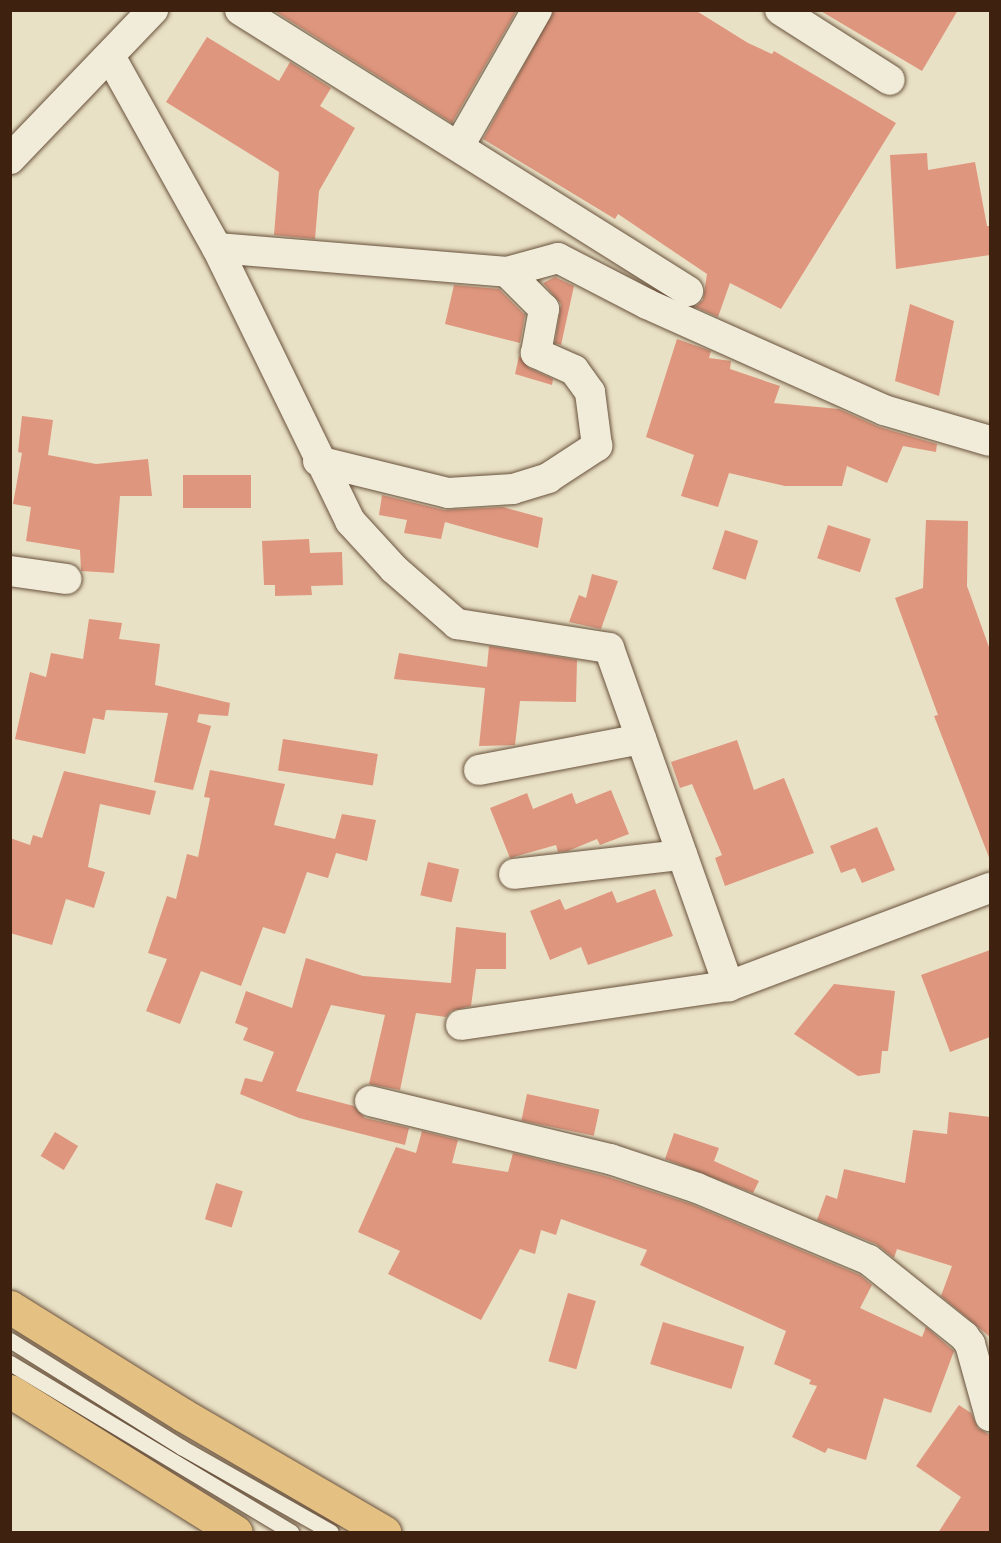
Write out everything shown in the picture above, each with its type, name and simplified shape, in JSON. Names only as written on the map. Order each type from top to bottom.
[{"type":"main road","points":[[10,1307],[183,1416],[384,1533]]},
{"type":"main road","points":[[10,1390],[236,1533]]},
{"type":"street","points":[[10,159],[153,10]]},
{"type":"street","points":[[240,10],[688,291]]},
{"type":"street","points":[[459,146],[537,10]]},
{"type":"street","points":[[780,10],[890,80]]},
{"type":"street","points":[[110,56],[217,248],[318,461],[350,521],[394,569],[457,624],[609,648],[729,986]]},
{"type":"street","points":[[217,248],[507,272],[558,258],[647,304],[884,410],[990,441]]},
{"type":"street","points":[[318,461],[448,493],[513,489],[548,478],[597,446],[590,392],[574,370],[536,353],[544,309],[507,272]]},
{"type":"street","points":[[10,571],[66,579]]},
{"type":"street","points":[[479,770],[641,739]]},
{"type":"street","points":[[514,874],[682,855]]},
{"type":"street","points":[[461,1025],[729,986],[990,888]]},
{"type":"street","points":[[370,1101],[610,1159],[697,1188],[869,1260],[964,1336],[970,1344],[990,1416]]},
{"type":"lane","points":[[10,1340],[181,1447],[331,1533]]},
{"type":"lane","points":[[10,1363],[291,1533]]},
{"type":"building","points":[[273,10],[517,10],[452,123]]},
{"type":"building","points":[[554,10],[695,10],[748,43],[772,54],[774,51],[896,123],[781,309],[730,283],[718,317],[695,307],[703,300],[707,274],[618,214],[615,219],[483,139]]},
{"type":"building","points":[[819,10],[958,10],[922,71]]},
{"type":"building","points":[[207,37],[279,81],[290,62],[331,88],[320,106],[355,128],[319,191],[315,239],[274,235],[279,172],[166,102]]},
{"type":"building","points":[[927,153],[928,170],[975,162],[987,226],[990,226],[990,255],[896,269],[890,155]]},
{"type":"building","points":[[555,277],[574,286],[561,345],[555,343],[561,304],[543,283]]},
{"type":"building","points":[[454,285],[499,289],[525,315],[520,343],[445,324]]},
{"type":"building","points":[[910,304],[954,321],[939,396],[895,381]]},
{"type":"building","points":[[677,339],[711,351],[709,358],[731,361],[730,369],[780,386],[774,403],[839,409],[879,427],[937,444],[936,452],[903,446],[887,483],[847,466],[842,486],[785,486],[729,473],[718,507],[681,496],[694,455],[646,437]]},
{"type":"building","points":[[519,356],[529,368],[553,379],[552,385],[515,374]]},
{"type":"building","points":[[22,416],[53,420],[48,455],[96,464],[148,459],[152,496],[120,496],[114,573],[81,571],[80,550],[26,541],[31,507],[13,504],[22,453],[18,452]]},
{"type":"building","points":[[183,475],[251,475],[251,508],[183,508]]},
{"type":"building","points":[[382,495],[444,510],[503,507],[543,518],[538,548],[445,522],[441,539],[404,533],[407,520],[379,515]]},
{"type":"building","points":[[926,520],[968,521],[967,586],[990,650],[990,860],[934,716],[938,715],[895,598],[923,588]]},
{"type":"building","points":[[828,525],[871,539],[860,572],[817,558]]},
{"type":"building","points":[[725,530],[758,541],[746,580],[712,569]]},
{"type":"building","points":[[309,539],[310,553],[342,552],[343,585],[311,586],[312,595],[275,596],[275,585],[264,585],[262,541]]},
{"type":"building","points":[[592,574],[618,581],[601,629],[569,622],[579,595],[586,598]]},
{"type":"building","points":[[89,619],[122,623],[119,639],[160,644],[155,685],[230,703],[228,716],[199,714],[197,722],[211,726],[193,790],[154,782],[168,713],[106,710],[104,720],[93,718],[85,754],[15,739],[30,672],[46,677],[51,653],[83,659]]},
{"type":"building","points":[[489,646],[577,660],[576,702],[520,701],[515,745],[479,746],[485,688],[394,679],[399,653],[487,667]]},
{"type":"building","points":[[283,739],[378,754],[373,786],[278,771]]},
{"type":"building","points":[[737,740],[754,790],[784,778],[814,853],[725,886],[715,858],[722,855],[692,784],[680,788],[671,762]]},
{"type":"building","points":[[210,770],[285,784],[274,825],[335,839],[342,814],[376,820],[367,861],[336,853],[328,878],[307,872],[285,934],[263,927],[241,986],[201,971],[180,1024],[146,1011],[167,959],[148,953],[167,896],[176,899],[187,854],[198,857],[210,798],[204,797]]},
{"type":"building","points":[[64,771],[156,791],[150,815],[100,804],[88,867],[105,872],[94,908],[66,899],[52,945],[10,933],[10,838],[30,845],[33,835],[42,838]]},
{"type":"building","points":[[611,790],[629,834],[600,845],[597,839],[568,851],[558,852],[556,845],[510,858],[490,808],[527,793],[533,809],[572,793],[576,804]]},
{"type":"building","points":[[877,827],[895,870],[862,883],[855,868],[841,873],[830,846]]},
{"type":"building","points":[[428,862],[459,869],[452,902],[420,895]]},
{"type":"building","points":[[655,889],[673,936],[588,965],[581,947],[550,960],[530,911],[560,899],[565,910],[612,891],[617,903]]},
{"type":"building","points":[[456,927],[506,933],[506,969],[476,969],[471,1006],[451,1011],[446,1017],[416,1013],[400,1090],[369,1084],[385,1015],[331,1005],[296,1091],[354,1106],[365,1118],[409,1128],[405,1145],[299,1118],[240,1094],[245,1078],[262,1082],[274,1052],[243,1040],[248,1028],[235,1023],[246,991],[292,1008],[306,958],[363,976],[451,983]]},
{"type":"building","points":[[990,950],[990,1037],[950,1052],[921,975]]},
{"type":"building","points":[[834,984],[895,991],[888,1051],[882,1051],[880,1073],[858,1076],[794,1034]]},
{"type":"building","points":[[527,1094],[599,1109],[594,1136],[521,1120]]},
{"type":"building","points":[[949,1112],[990,1117],[990,1337],[941,1296],[952,1266],[897,1249],[894,1258],[876,1244],[817,1220],[826,1195],[837,1199],[844,1169],[905,1183],[913,1130],[947,1134]]},
{"type":"building","points":[[422,1131],[458,1140],[452,1163],[508,1172],[513,1153],[605,1176],[691,1204],[860,1275],[872,1285],[860,1308],[922,1337],[926,1327],[954,1351],[931,1413],[884,1398],[866,1460],[828,1448],[825,1453],[792,1437],[817,1386],[809,1384],[811,1380],[774,1364],[786,1331],[640,1265],[647,1250],[561,1219],[556,1235],[541,1230],[535,1254],[520,1249],[481,1320],[388,1274],[400,1251],[358,1232],[396,1147],[416,1153]]},
{"type":"building","points":[[55,1132],[78,1146],[64,1170],[41,1156]]},
{"type":"building","points":[[674,1133],[719,1148],[714,1161],[759,1181],[753,1193],[665,1159]]},
{"type":"building","points":[[216,1183],[243,1191],[232,1228],[205,1219]]},
{"type":"building","points":[[568,1293],[596,1301],[576,1369],[548,1361]]},
{"type":"building","points":[[663,1322],[744,1347],[731,1389],[650,1364]]},
{"type":"building","points":[[959,1405],[971,1413],[978,1428],[990,1435],[990,1533],[938,1533],[961,1497],[916,1466]]}]
